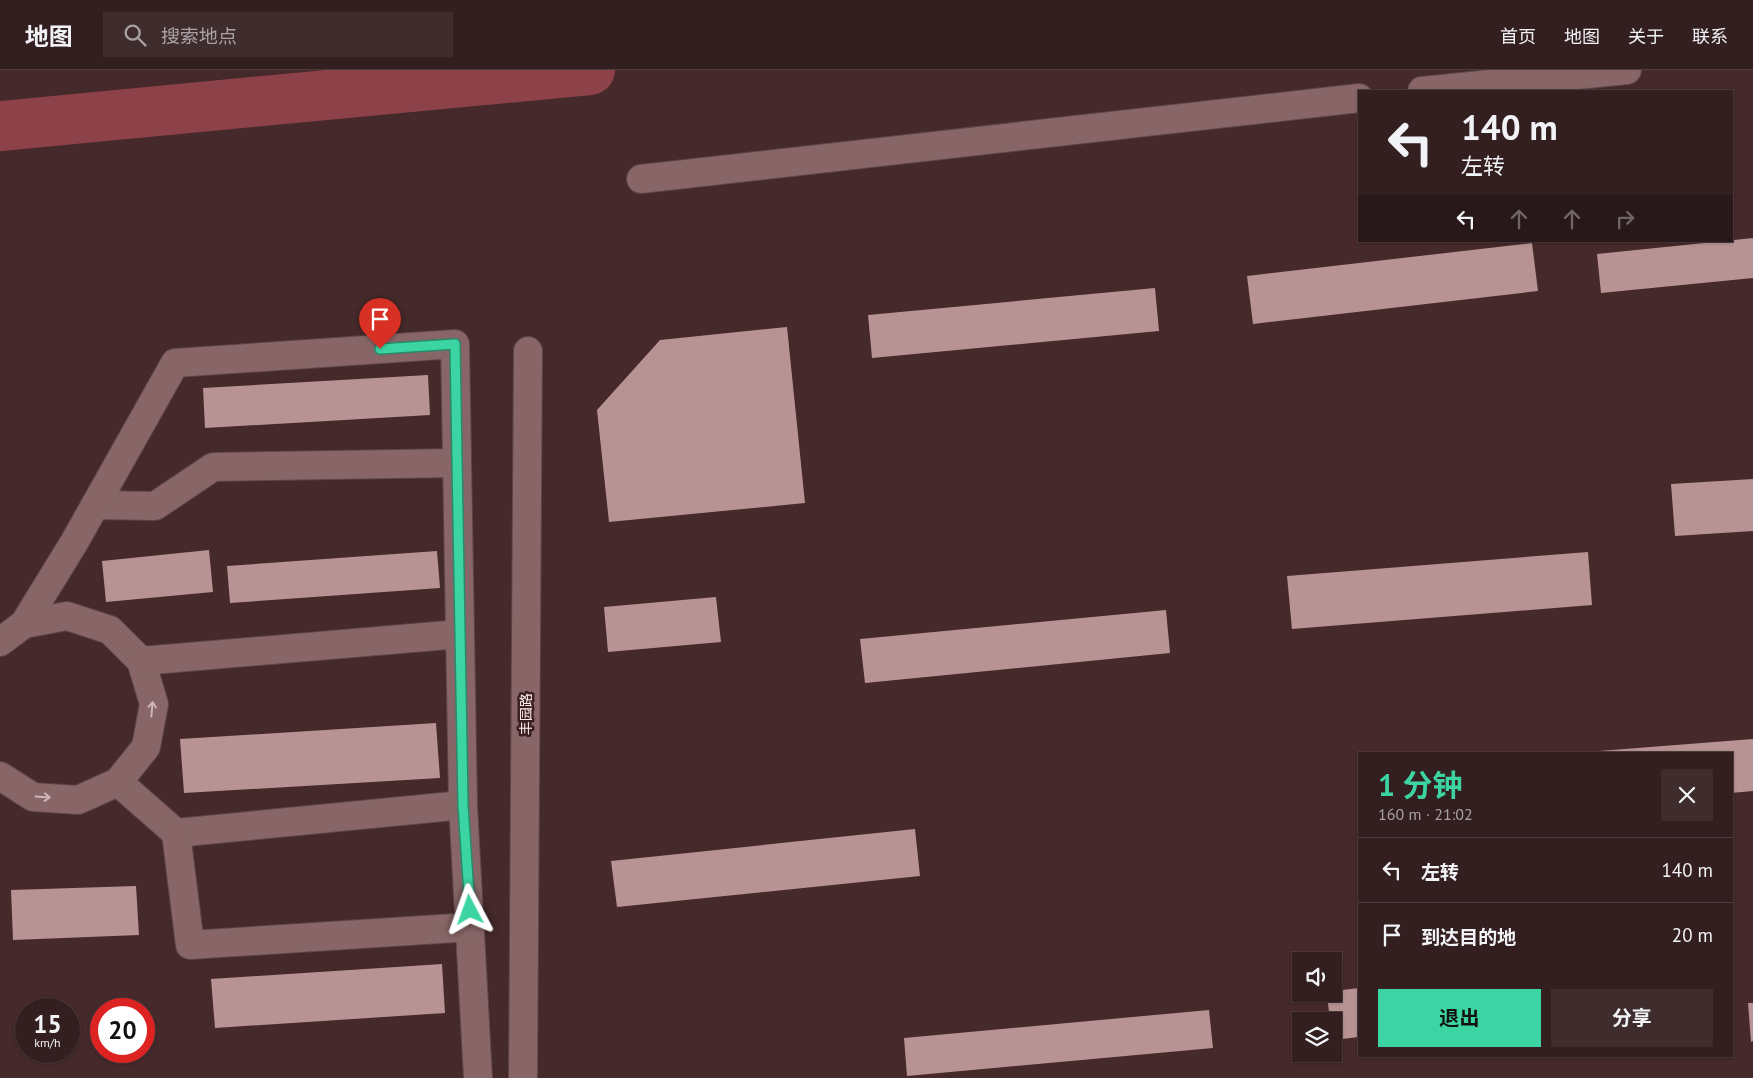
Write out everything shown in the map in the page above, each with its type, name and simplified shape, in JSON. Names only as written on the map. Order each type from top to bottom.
[{"type":"street","points":[[1432,90],[1626,70]]},
{"type":"street","points":[[641,179],[1358,98]]},
{"type":"street","points":[[0,642],[24,624],[95,505],[175,363],[455,344],[463,805],[478,1078]]},
{"type":"street","name":"丰园路","points":[[523,1078],[528,351]]},
{"type":"street","points":[[95,505],[155,506],[213,467],[457,463]]},
{"type":"street","points":[[0,776],[33,797],[78,800],[118,782],[146,747],[154,704],[141,662],[110,630],[67,616],[24,624]]},
{"type":"street","points":[[141,662],[460,634]]},
{"type":"street","points":[[118,782],[176,833],[190,944],[471,928]]},
{"type":"street","points":[[176,833],[463,805]]},
{"type":"building","points":[[1753,238],[1753,278],[1601,293],[1597,254],[1714,242],[1733,242],[1733,240]]},
{"type":"building","points":[[1532,243],[1538,291],[1253,324],[1247,276]]},
{"type":"building","points":[[1155,288],[1159,331],[872,358],[868,315]]},
{"type":"building","points":[[787,327],[805,503],[609,522],[597,410],[660,340]]},
{"type":"building","points":[[428,375],[430,415],[205,428],[203,388]]},
{"type":"building","points":[[1753,479],[1753,531],[1675,536],[1671,484]]},
{"type":"building","points":[[209,550],[213,592],[106,602],[102,561]]},
{"type":"building","points":[[437,551],[440,588],[230,603],[227,566]]},
{"type":"building","points":[[1588,552],[1592,605],[1292,629],[1287,576]]},
{"type":"building","points":[[716,597],[721,642],[608,652],[604,607]]},
{"type":"building","points":[[1166,610],[1170,653],[865,683],[860,639]]},
{"type":"building","points":[[436,723],[440,778],[184,793],[180,739]]},
{"type":"building","points":[[1753,739],[1753,791],[1733,793],[1733,752],[1586,752]]},
{"type":"building","points":[[915,829],[920,876],[617,907],[611,861]]},
{"type":"building","points":[[136,886],[139,935],[13,940],[11,890]]},
{"type":"building","points":[[442,964],[445,1013],[215,1028],[211,979]]},
{"type":"building","points":[[1358,988],[1358,1037],[1342,1039],[1342,1012],[1329,1012],[1328,1002],[1342,1002],[1342,990]]},
{"type":"building","points":[[1748,1003],[1753,1003],[1753,1041],[1751,1042]]},
{"type":"building","points":[[1209,1010],[1213,1048],[907,1076],[904,1038]]},
{"type":"waterway","points":[[0,126],[590,70]]},
{"type":"route","points":[[380,349],[455,344],[463,805],[470,910]]}]
